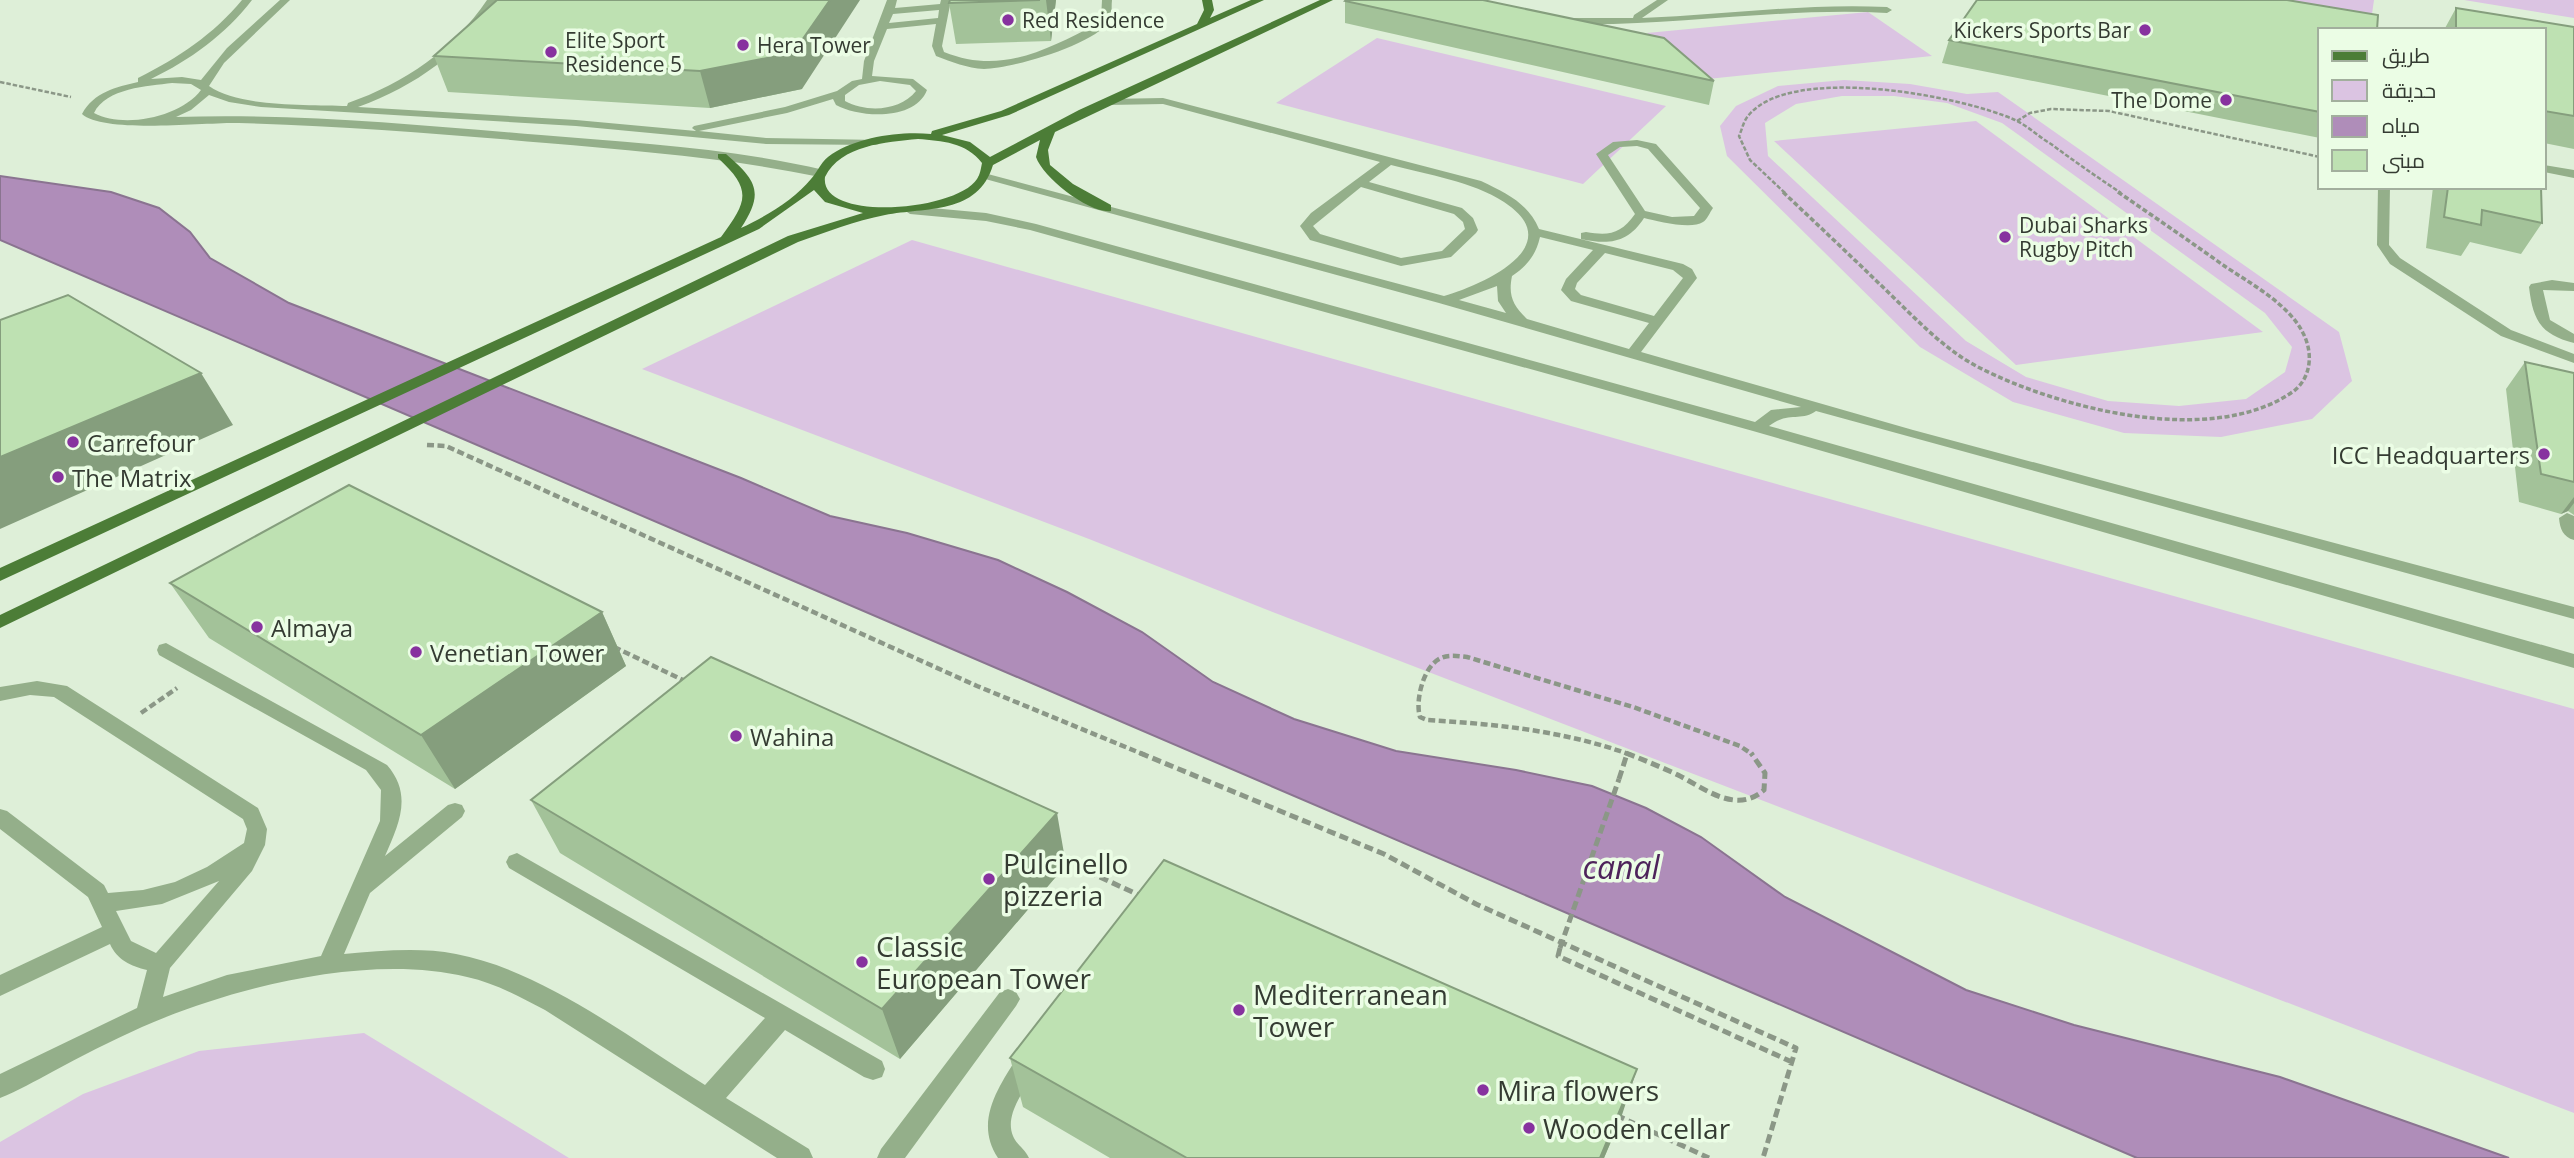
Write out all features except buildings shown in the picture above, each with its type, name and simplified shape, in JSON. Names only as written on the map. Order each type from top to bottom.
[{"type":"main road","points":[[1202,24],[1209,10],[1207,0]]},
{"type":"main road","points":[[0,575],[725,241],[775,214],[802,195],[840,155],[875,142],[965,126],[1005,113],[1259,0]]},
{"type":"main road","points":[[819,176],[819,189],[835,202],[862,210],[910,211],[949,201],[977,186],[986,170],[1050,130],[1328,0]]},
{"type":"main road","points":[[1050,130],[1041,155],[1044,165],[1058,179],[1107,208]]},
{"type":"main road","points":[[918,136],[965,143],[982,154],[986,170]]},
{"type":"main road","points":[[722,156],[737,169],[750,189],[749,208],[725,241]]},
{"type":"main road","points":[[0,622],[793,239],[884,212]]},
{"type":"street","points":[[247,0],[220,30],[191,51],[125,89],[96,102],[89,108],[88,114],[93,119],[104,122],[206,119],[354,126],[589,143],[722,156],[819,176]]},
{"type":"street","points":[[139,121],[179,111],[205,97],[206,88],[220,59],[272,15],[285,0]]},
{"type":"street","points":[[335,108],[369,99],[404,82],[444,54],[470,29],[492,0]]},
{"type":"street","points":[[867,80],[867,68],[891,6],[945,4],[937,46],[940,54],[979,66],[1008,66],[1100,26],[1106,19],[1107,0]]},
{"type":"street","points":[[1633,20],[1663,0]]},
{"type":"street","points":[[1553,20],[1633,20],[1819,5],[1884,12],[1895,0]]},
{"type":"street","points":[[885,26],[941,21]]},
{"type":"street","points":[[671,132],[787,110],[841,93],[867,80],[904,79],[913,82],[922,90],[915,101],[881,111],[846,107],[838,98],[841,93]]},
{"type":"street","points":[[1157,79],[1157,91],[1163,100]]},
{"type":"street","points":[[125,89],[172,80],[206,88],[244,102],[400,111],[789,142],[875,142]]},
{"type":"street","points":[[400,111],[396,94],[404,82]]},
{"type":"street","points":[[1108,102],[1163,100],[1389,160],[1498,192],[1515,201],[1527,213],[1535,229],[1530,251],[1506,277],[1485,288],[1444,300]]},
{"type":"street","points":[[1637,143],[1652,146],[1707,208],[1698,220],[1672,222],[1641,214],[1602,154],[1617,144],[1637,143]]},
{"type":"street","points":[[1359,183],[1458,211],[1469,221],[1472,230],[1446,254],[1401,262],[1315,237],[1307,226],[1315,216],[1389,160]]},
{"type":"street","points":[[2546,168],[2574,174]]},
{"type":"street","points":[[986,170],[1107,208],[1521,321],[1908,433],[2574,613]]},
{"type":"street","points":[[2384,189],[2383,245],[2395,261],[2506,333],[2574,359]]},
{"type":"street","points":[[910,211],[974,215],[1032,227],[1758,428],[2574,661]]},
{"type":"street","points":[[1535,229],[1616,239],[1629,233],[1641,214]]},
{"type":"street","points":[[1535,229],[1601,249],[1678,267],[1687,272],[1690,278],[1633,353]]},
{"type":"street","points":[[1601,249],[1571,282],[1568,290],[1576,298],[1657,321]]},
{"type":"street","points":[[1506,277],[1502,294],[1505,303],[1521,321]]},
{"type":"street","points":[[2574,288],[2552,284],[2536,287],[2539,317],[2550,328],[2574,339]]},
{"type":"street","points":[[1758,428],[1776,413],[1797,410],[1908,433]]},
{"type":"street","points":[[2567,518],[2568,528],[2574,535]]},
{"type":"street","points":[[166,650],[373,765],[385,775],[392,788],[390,821],[329,963]]},
{"type":"street","points":[[0,694],[20,688],[60,691],[251,814],[257,829],[254,845],[241,871],[160,964],[148,1012]]},
{"type":"street","points":[[362,888],[455,811]]},
{"type":"street","points":[[3,824],[86,882],[103,902],[122,948],[139,958],[160,964]]},
{"type":"street","points":[[103,902],[131,902],[164,897],[197,884],[228,866],[254,845]]},
{"type":"street","points":[[517,862],[873,1069]]},
{"type":"street","points":[[0,986],[114,932]]},
{"type":"street","points":[[0,1087],[85,1041],[148,1012],[208,990],[269,974],[329,963],[412,960],[465,966],[512,981],[553,1003],[800,1158]]},
{"type":"street","points":[[890,1158],[1008,999]]},
{"type":"street","points":[[707,1101],[782,1016]]},
{"type":"street","points":[[1016,1158],[1007,1152],[1000,1139],[997,1123],[1001,1109],[1035,1051]]},
{"type":"path","points":[[0,82],[96,102]]},
{"type":"path","points":[[1863,87],[1917,92],[1970,104],[2017,121],[2278,303],[2303,332],[2311,361],[2300,387],[2270,407],[2234,415],[2162,419],[2097,410],[2022,387],[1978,367],[1936,338],[1750,160],[1739,136],[1748,115],[1774,99],[1814,89],[1863,87]]},
{"type":"path","points":[[2017,121],[2030,113],[2051,108],[2099,110],[2318,157]]},
{"type":"path","points":[[420,445],[446,446],[977,686],[1384,854],[1476,904],[1796,1048],[1763,1158]]},
{"type":"path","points":[[607,644],[694,685]]},
{"type":"path","points":[[1451,655],[1467,657],[1633,708],[1740,746],[1754,753],[1763,764],[1767,775],[1765,786],[1758,795],[1745,800],[1730,800],[1628,754],[1514,728],[1427,720],[1420,717],[1417,707],[1430,668],[1438,659],[1451,655]]},
{"type":"path","points":[[119,728],[201,671]]},
{"type":"path","points":[[1628,754],[1558,956],[1792,1062]]},
{"type":"path","points":[[1058,858],[1146,898]]},
{"type":"path","points":[[1609,1112],[1709,1158]]},
{"type":"green space","points":[[2249,0],[2374,0],[2371,21]]},
{"type":"green space","points":[[2464,0],[2574,0],[2574,18]]},
{"type":"green space","points":[[1868,12],[1932,56],[1698,80],[1647,33]]},
{"type":"green space","points":[[1377,38],[1666,106],[1583,184],[1276,103]]},
{"type":"green space","points":[[1844,80],[1910,84],[1967,94],[1998,92],[2339,332],[2352,381],[2312,419],[2221,437],[2124,433],[2013,402],[1920,347],[1727,156],[1720,126],[1736,106],[1778,86]],"holes":[[[1842,96],[1894,96],[1947,103],[2002,123],[2265,313],[2292,347],[2285,372],[2246,399],[2179,406],[2108,401],[2026,377],[1966,341],[1768,156],[1765,123],[1796,104]]]},
{"type":"green space","name":"Dubai Sharks Rugby Pitch","points":[[1976,121],[2263,332],[2016,365],[1774,141]]},
{"type":"green space","points":[[912,240],[2574,709],[2574,1113],[642,369]]},
{"type":"green space","points":[[364,1033],[569,1158],[0,1158],[0,1142],[83,1094],[199,1051]]},
{"type":"water","name":"canal","points":[[0,176],[111,192],[159,208],[190,232],[210,258],[289,303],[741,478],[830,516],[907,533],[998,560],[1067,592],[1142,632],[1213,682],[1294,719],[1396,751],[1516,770],[1592,786],[1646,808],[1701,837],[1785,897],[1966,990],[2074,1025],[2280,1077],[2509,1158],[2137,1158],[0,240]]},
{"type":"place","name":"Red Residence","points":[[1008,20]]},
{"type":"place","name":"Kickers Sports Bar","points":[[2145,30]]},
{"type":"place","name":"Hera Tower","points":[[743,45]]},
{"type":"place","name":"Elite Sport Residence 5","points":[[551,52]]},
{"type":"place","name":"The Dome","points":[[2226,100]]},
{"type":"place","name":"Dubai Sharks Rugby Pitch","points":[[2005,237]]},
{"type":"place","name":"Carrefour","points":[[73,442]]},
{"type":"place","name":"ICC Headquarters","points":[[2544,454]]},
{"type":"place","name":"The Matrix","points":[[58,477]]},
{"type":"place","name":"Almaya","points":[[257,627]]},
{"type":"place","name":"Venetian Tower","points":[[416,652]]},
{"type":"place","name":"Wahina","points":[[736,736]]},
{"type":"place","name":"Pulcinello pizzeria","points":[[989,879]]},
{"type":"place","name":"Classic European Tower","points":[[862,962]]},
{"type":"place","name":"Mediterranean Tower","points":[[1239,1010]]},
{"type":"place","name":"Mira flowers","points":[[1483,1090]]},
{"type":"place","name":"Wooden cellar","points":[[1529,1128]]}]
